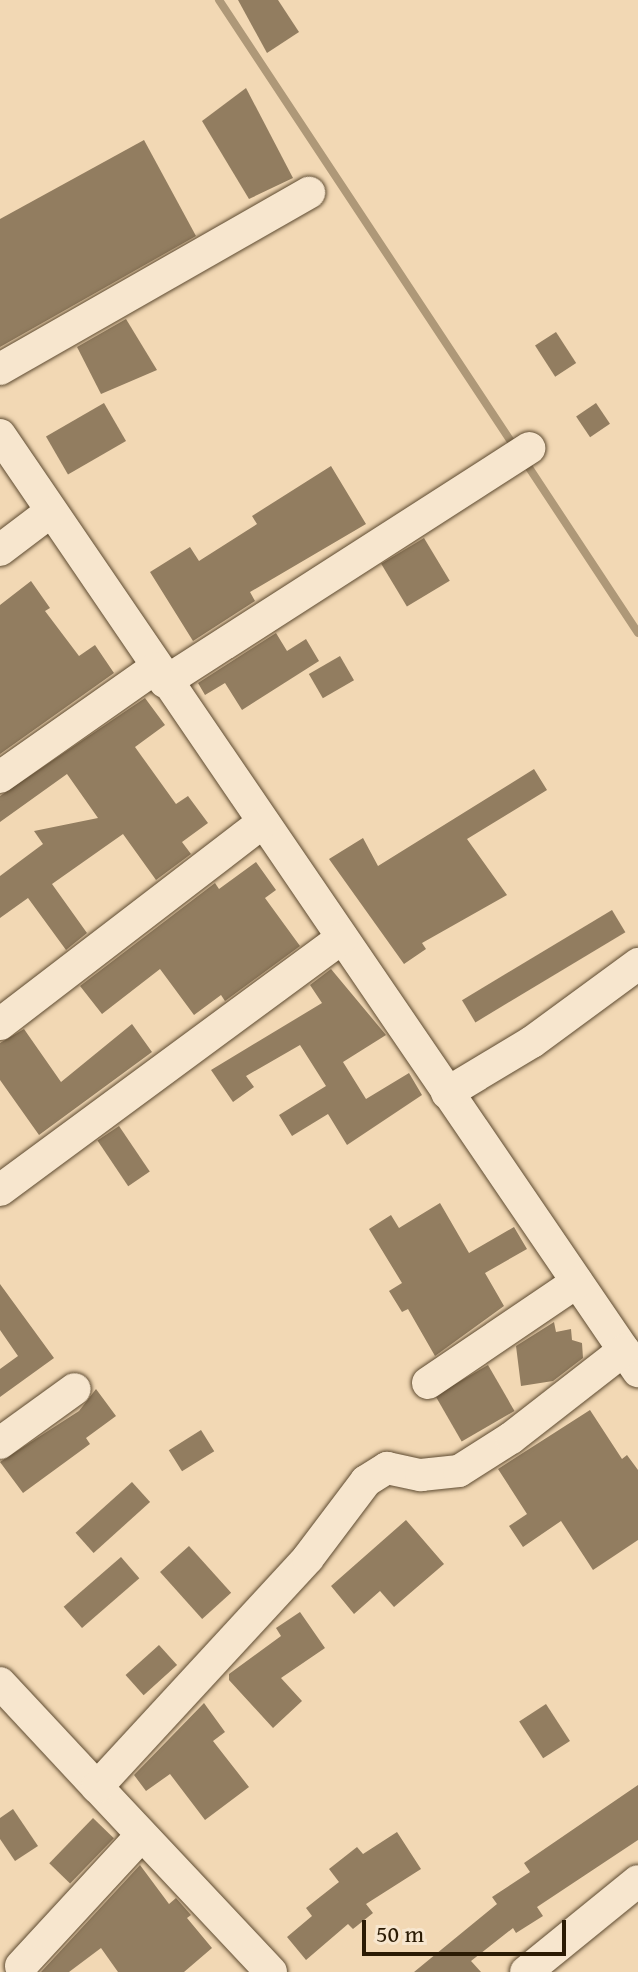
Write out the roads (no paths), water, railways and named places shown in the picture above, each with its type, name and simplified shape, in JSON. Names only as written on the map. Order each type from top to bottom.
[{"type":"street","points":[[0,369],[309,193]]},
{"type":"street","points":[[0,435],[160,675],[631,1361],[459,1471],[421,1475],[387,1468],[366,1481],[308,1558],[97,1787]]},
{"type":"street","points":[[0,777],[529,448]]},
{"type":"street","points":[[0,550],[50,512]]},
{"type":"street","points":[[0,1024],[262,823]]},
{"type":"street","points":[[0,1190],[342,938]]},
{"type":"street","points":[[447,1093],[532,1042],[638,964]]},
{"type":"street","points":[[428,1383],[577,1282]]},
{"type":"street","points":[[0,1443],[75,1389]]},
{"type":"street","points":[[0,1683],[271,1972]]},
{"type":"street","points":[[21,1966],[141,1836]]},
{"type":"street","points":[[526,1972],[638,1881]]},
{"type":"waterway","points":[[219,0],[516,449]]},
{"type":"waterway","points":[[524,460],[638,633]]}]
